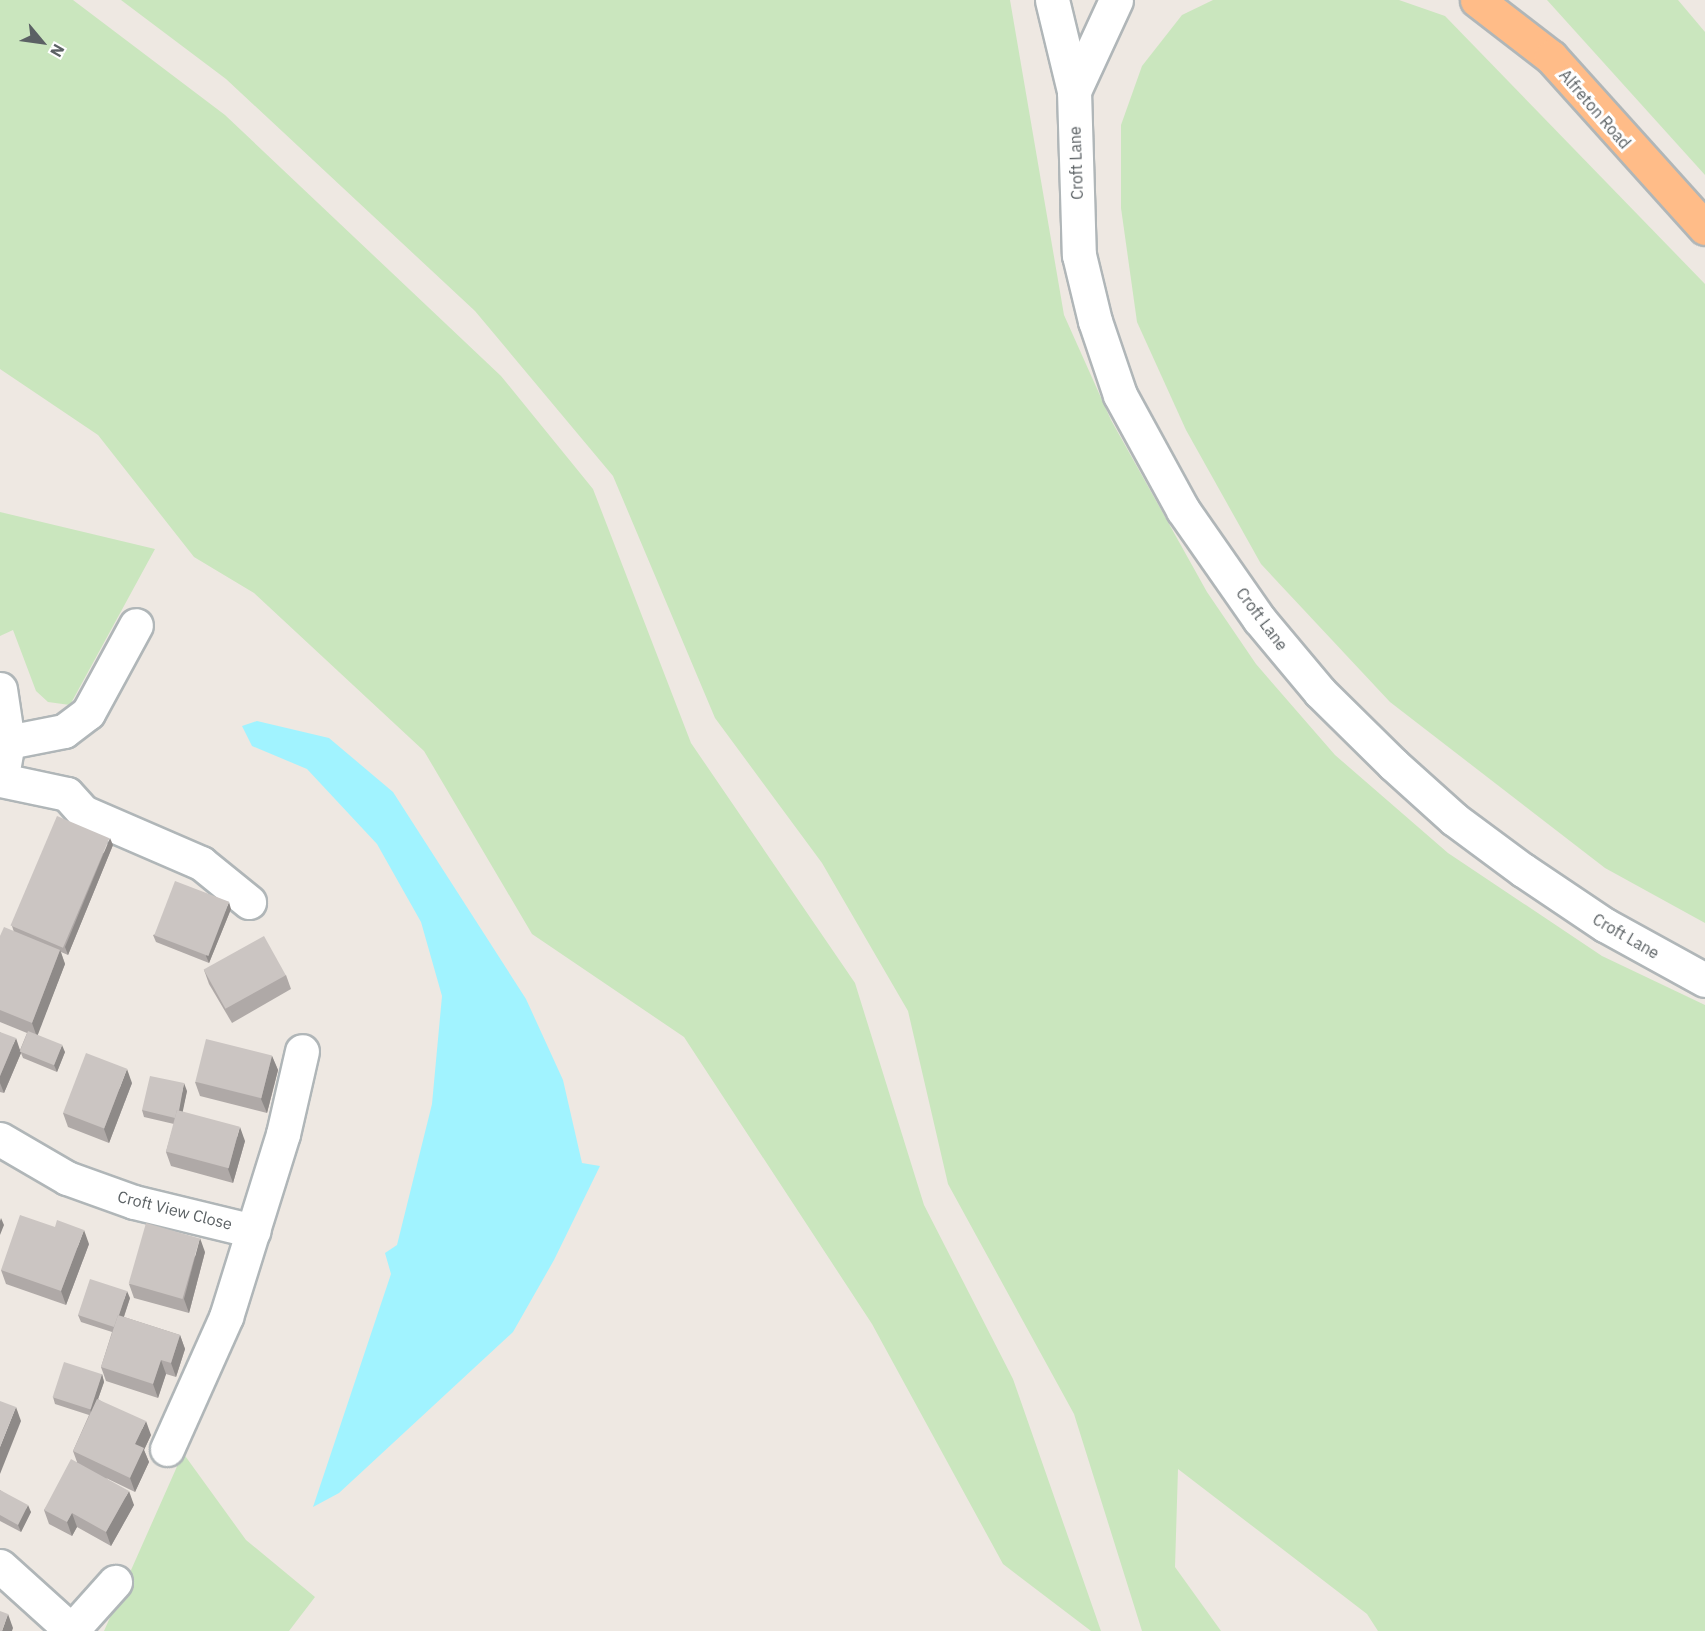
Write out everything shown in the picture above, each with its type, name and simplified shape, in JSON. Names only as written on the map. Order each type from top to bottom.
[{"type":"highway","name":"Alfreton Road","points":[[1476,0],[1551,57],[1705,228]]},
{"type":"street","name":"Croft Lane","points":[[1052,0],[1074,91],[1079,255],[1120,395],[1183,510],[1259,619],[1320,692],[1454,819],[1605,925],[1705,980]]},
{"type":"street","name":"Croft Lane","points":[[1074,91],[1116,0]]},
{"type":"street","points":[[8,742],[64,731],[88,713],[136,625]]},
{"type":"street","points":[[0,689],[8,742],[1,782],[67,794],[83,812],[201,863],[249,902]]},
{"type":"street","name":"Croft View Close","points":[[167,1449],[226,1317],[283,1134],[302,1051]]},
{"type":"street","name":"Croft View Close","points":[[0,1138],[67,1178],[134,1202],[254,1231]]},
{"type":"street","points":[[0,1566],[71,1631],[115,1582]]},
{"type":"green space","points":[[0,0],[73,0],[225,115],[501,376],[593,489],[691,743],[855,983],[924,1205],[1013,1379],[1101,1631],[1091,1631],[1003,1564],[872,1324],[684,1037],[532,934],[424,751],[254,593],[194,557],[98,435],[0,369]]},
{"type":"green space","points":[[121,0],[1010,0],[1064,315],[1111,420],[1207,592],[1256,664],[1335,755],[1448,853],[1602,956],[1705,1005],[1705,1631],[1378,1631],[1367,1614],[1178,1469],[1175,1567],[1221,1631],[1142,1631],[1074,1414],[948,1184],[908,1011],[822,863],[715,718],[613,476],[475,311],[226,79]]},
{"type":"green space","points":[[1213,0],[1399,0],[1445,16],[1705,284],[1705,923],[1605,868],[1390,702],[1261,564],[1186,430],[1137,322],[1121,208],[1121,125],[1142,66],[1182,15]]},
{"type":"green space","points":[[1547,0],[1678,0],[1705,32],[1705,175]]},
{"type":"green space","points":[[0,512],[155,549],[70,705],[48,702],[36,691],[13,630],[0,636]]},
{"type":"green space","points":[[183,1453],[246,1540],[315,1597],[289,1631],[104,1631]]},
{"type":"water","points":[[257,721],[329,738],[393,792],[526,999],[563,1080],[582,1163],[600,1166],[554,1260],[513,1332],[339,1493],[313,1507],[391,1274],[385,1253],[397,1245],[432,1104],[442,996],[421,922],[377,844],[307,769],[252,746],[242,726]]},
{"type":"building","points":[[57,816],[109,838],[63,948],[11,926]]},
{"type":"building","points":[[175,881],[229,902],[208,956],[154,935]]},
{"type":"building","points":[[4,927],[60,950],[32,1023],[0,1010],[0,936]]},
{"type":"building","points":[[264,936],[286,975],[225,1009],[204,969]]},
{"type":"building","points":[[28,1031],[62,1045],[54,1065],[20,1051]]},
{"type":"building","points":[[0,1032],[16,1038],[0,1076]]},
{"type":"building","points":[[206,1039],[272,1055],[261,1098],[195,1082]]},
{"type":"building","points":[[86,1053],[127,1069],[104,1129],[63,1113]]},
{"type":"building","points":[[150,1076],[184,1083],[179,1111],[177,1110],[175,1118],[142,1110]]},
{"type":"building","points":[[177,1110],[240,1127],[229,1168],[166,1152]]},
{"type":"building","points":[[20,1215],[55,1227],[57,1220],[84,1230],[61,1291],[1,1270]]},
{"type":"building","points":[[146,1223],[200,1238],[182,1299],[129,1284]]},
{"type":"building","points":[[90,1279],[127,1291],[114,1327],[78,1315]]},
{"type":"building","points":[[118,1315],[180,1335],[171,1363],[161,1360],[153,1384],[101,1367]]},
{"type":"building","points":[[64,1362],[102,1374],[91,1410],[53,1397]]},
{"type":"building","points":[[97,1399],[146,1421],[135,1444],[144,1448],[130,1478],[73,1451]]},
{"type":"building","points":[[0,1401],[16,1407],[0,1447]]},
{"type":"building","points":[[71,1459],[129,1491],[106,1532],[72,1513],[67,1522],[44,1510]]},
{"type":"building","points":[[0,1490],[28,1505],[18,1525],[0,1515]]},
{"type":"building","points":[[0,1611],[8,1614],[2,1631],[0,1631]]}]
